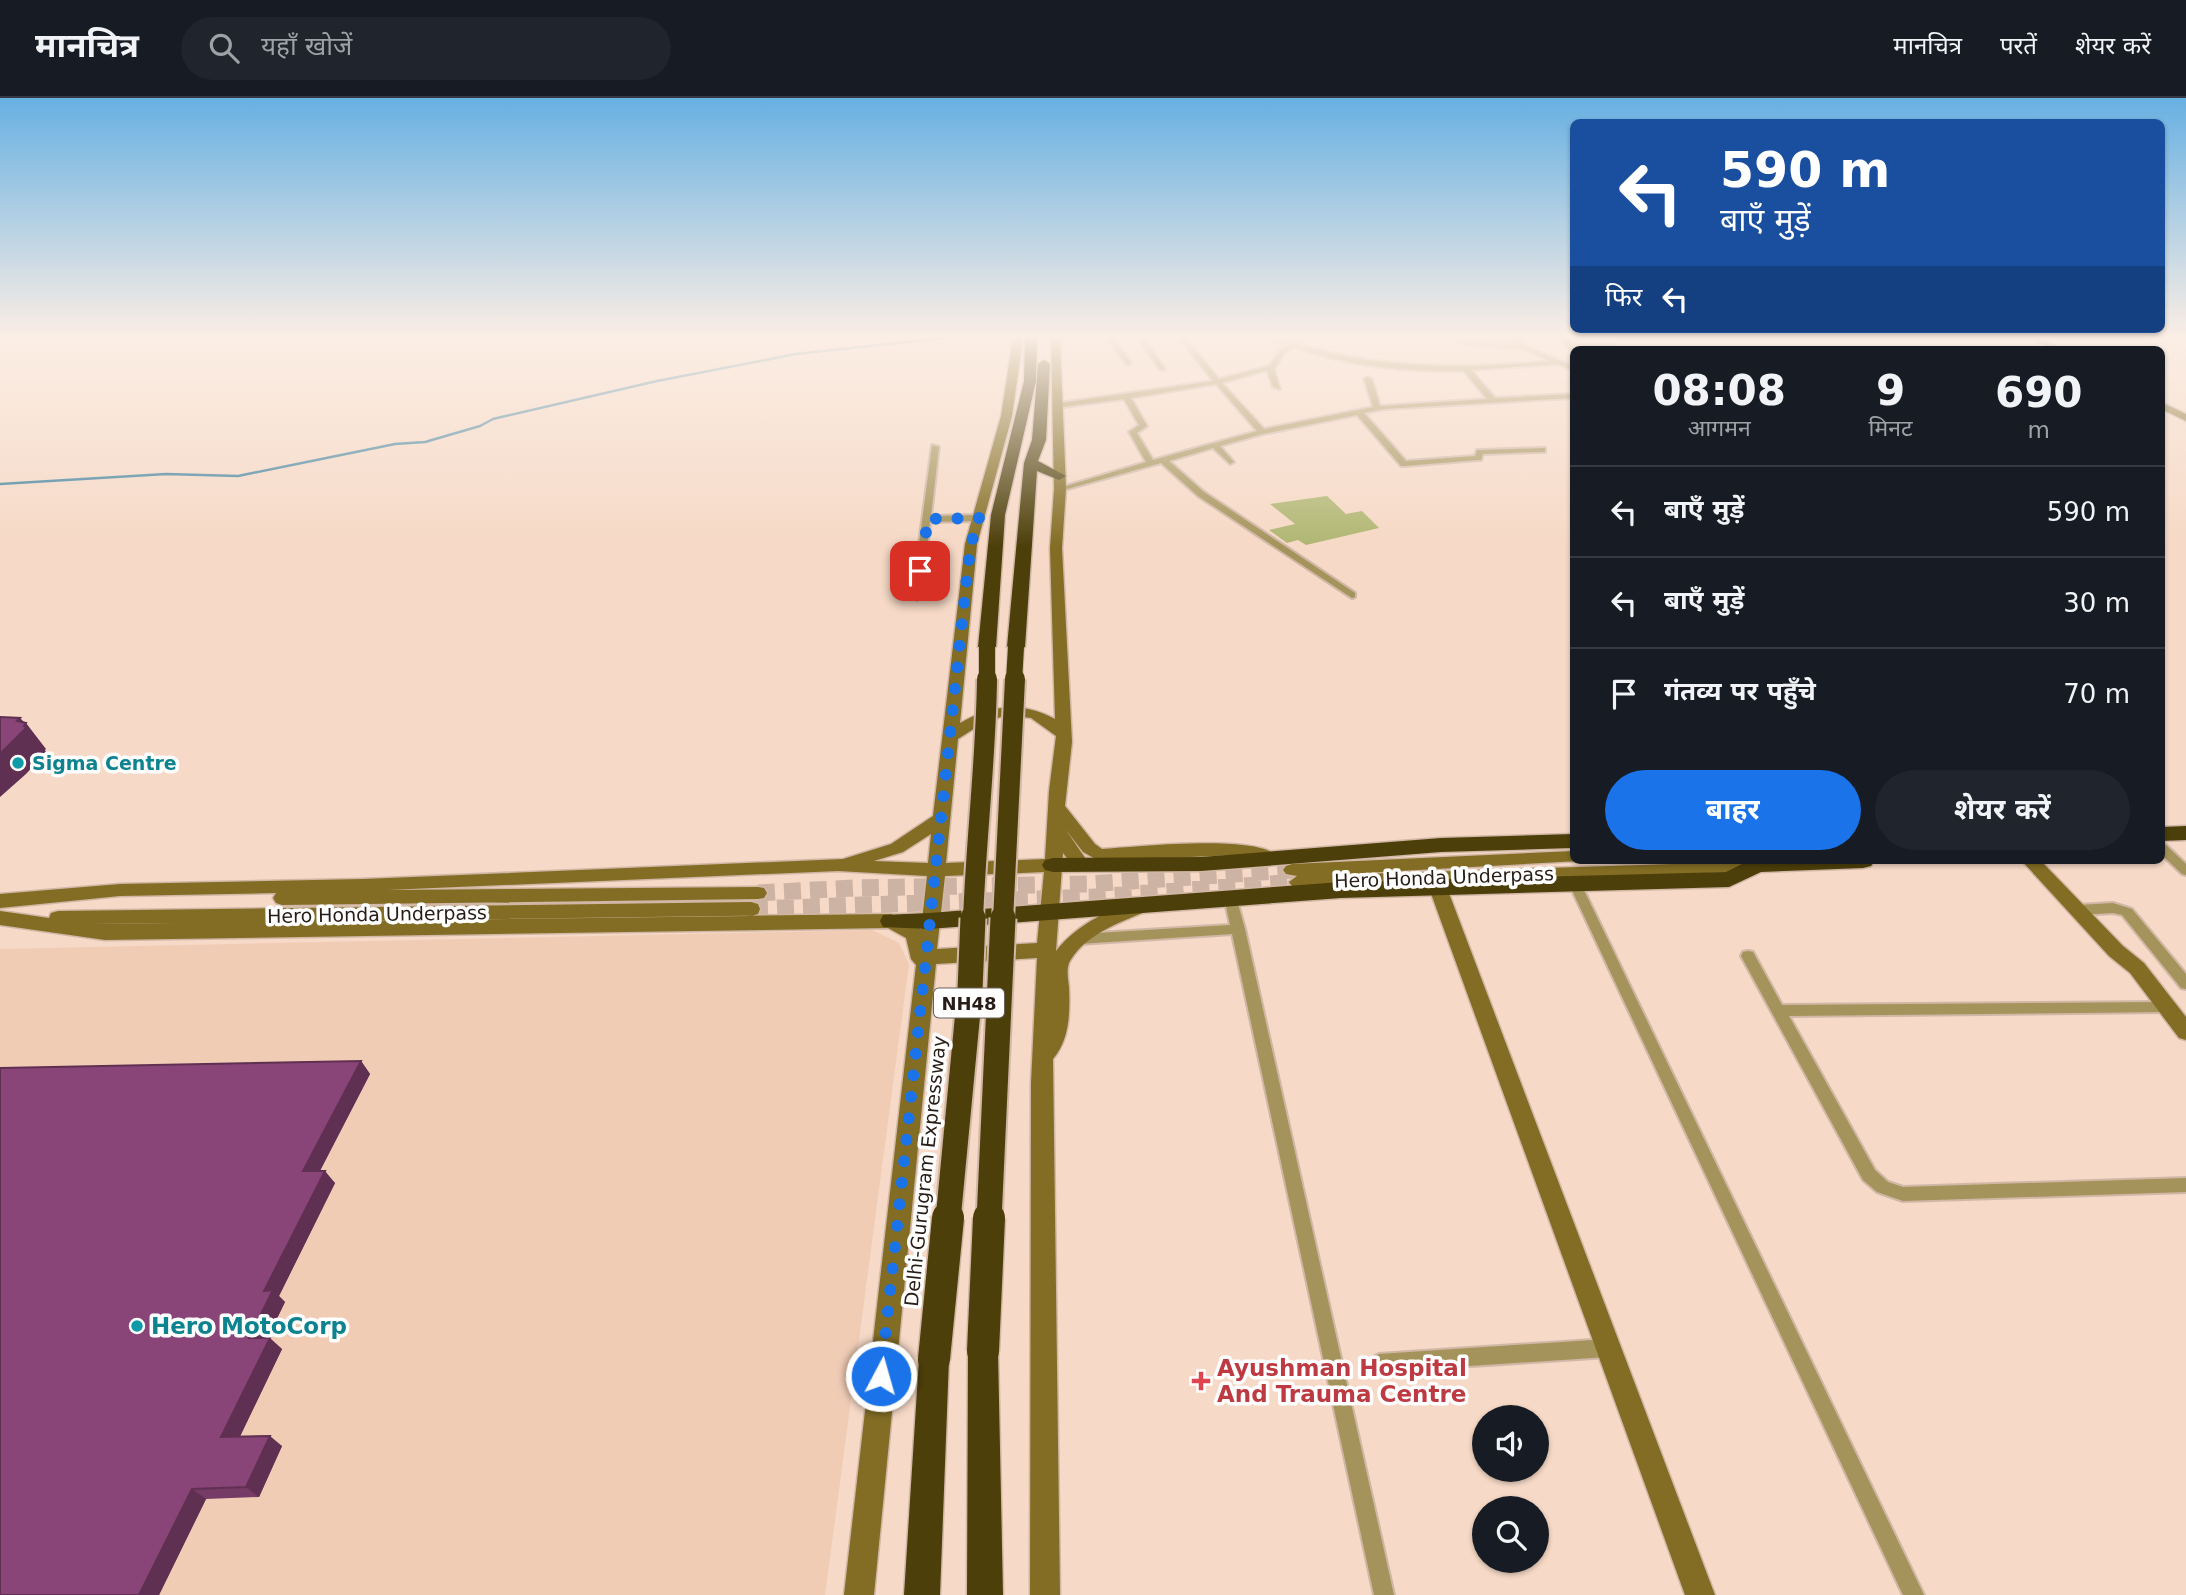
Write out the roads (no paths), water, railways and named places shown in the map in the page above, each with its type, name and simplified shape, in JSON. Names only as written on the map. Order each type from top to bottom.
[{"type":"highway","name":"Delhi-Gurugram Expressway","points":[[922,1595],[934,1359],[970,990],[977,823],[986,730],[987,647],[998,516],[1017,439],[1014,419],[1019,408]]},
{"type":"highway","name":"NH48","points":[[985,1595],[983,1351],[1016,647],[1031,463],[1039,440],[1041,408]]},
{"type":"highway","points":[[998,454],[1017,439]]},
{"type":"highway","points":[[1031,463],[1059,482]]},
{"type":"highway","points":[[2165,834],[2186,833]]},
{"type":"highway","points":[[1053,865],[1201,864],[1441,845],[1570,841]]},
{"type":"highway","points":[[2165,849],[2184,861]]},
{"type":"highway","points":[[891,921],[1048,913],[1230,897],[1729,880],[1755,864]]},
{"type":"main road","points":[[859,1595],[924,963],[971,544],[998,454],[1014,419],[1014,408]]},
{"type":"main road","points":[[1045,1595],[1042,1083],[1048,913],[1057,831],[1056,806],[1063,734],[1056,548],[1059,482],[1056,408]]},
{"type":"main road","points":[[2166,408],[2186,418]]},
{"type":"main road","points":[[950,737],[968,722],[991,712],[1034,713],[1045,717],[1063,734]]},
{"type":"main road","points":[[1056,806],[1089,848],[1099,855],[1176,854],[1236,849],[1260,852],[1270,858]]},
{"type":"main road","points":[[838,865],[897,848],[940,820]]},
{"type":"main road","points":[[1057,831],[1081,865]]},
{"type":"main road","name":"Hero Honda Underpass","points":[[1570,856],[1295,876],[1721,864]]},
{"type":"main road","points":[[2034,864],[2116,951],[2125,969],[2159,1007],[2184,1028]]},
{"type":"main road","points":[[5,910],[120,890],[363,885],[838,865],[934,870],[1053,865]]},
{"type":"main road","points":[[1438,888],[1700,1595]]},
{"type":"main road","name":"Hero Honda Underpass","points":[[5,910],[755,901]]},
{"type":"main road","points":[[1044,1056],[1053,1044],[1057,1031],[1058,966],[1067,950],[1079,939],[1144,904]]},
{"type":"main road","points":[[5,910],[105,933],[891,921],[915,934],[924,963]]},
{"type":"main road","points":[[924,963],[1046,950]]},
{"type":"main road","points":[[2159,1007],[2186,1048]]},
{"type":"street","points":[[1132,408],[1143,426],[1133,432],[1151,463]]},
{"type":"street","points":[[1238,408],[1262,432]]},
{"type":"street","points":[[1059,482],[1151,463],[1262,432],[1359,412],[1394,408]]},
{"type":"street","points":[[1359,412],[1404,464],[1478,458],[1480,452],[1542,450]]},
{"type":"street","points":[[1214,444],[1230,462]]},
{"type":"street","points":[[917,597],[935,447]]},
{"type":"street","points":[[1163,460],[1201,494],[1352,595]]},
{"type":"street","points":[[928,519],[979,518]]},
{"type":"street","points":[[1575,884],[1914,1595]]},
{"type":"street","points":[[1230,897],[1384,1595]]},
{"type":"street","points":[[2078,910],[2113,908],[2127,912],[2179,968],[2186,984]]},
{"type":"street","points":[[1079,939],[1238,929]]},
{"type":"street","points":[[1748,956],[1869,1175],[1883,1187],[1903,1194],[2186,1185]]},
{"type":"street","points":[[1778,1011],[2159,1007]]},
{"type":"street","points":[[1379,1363],[1608,1348]]},
{"type":"waterway","points":[[0,484],[166,474],[238,476],[395,444],[425,442],[480,426],[493,419],[541,408]]},
{"type":"tunnel","points":[[758,893],[853,888],[1089,884],[1292,870]]},
{"type":"tunnel","points":[[751,909],[1093,897],[1298,882]]},
{"type":"place","name":"Sigma Centre","points":[[18,763]]},
{"type":"place","name":"Hero MotoCorp","points":[[137,1326]]},
{"type":"place","name":"Ayushman Hospital And Trauma Centre","points":[[1201,1381]]}]
